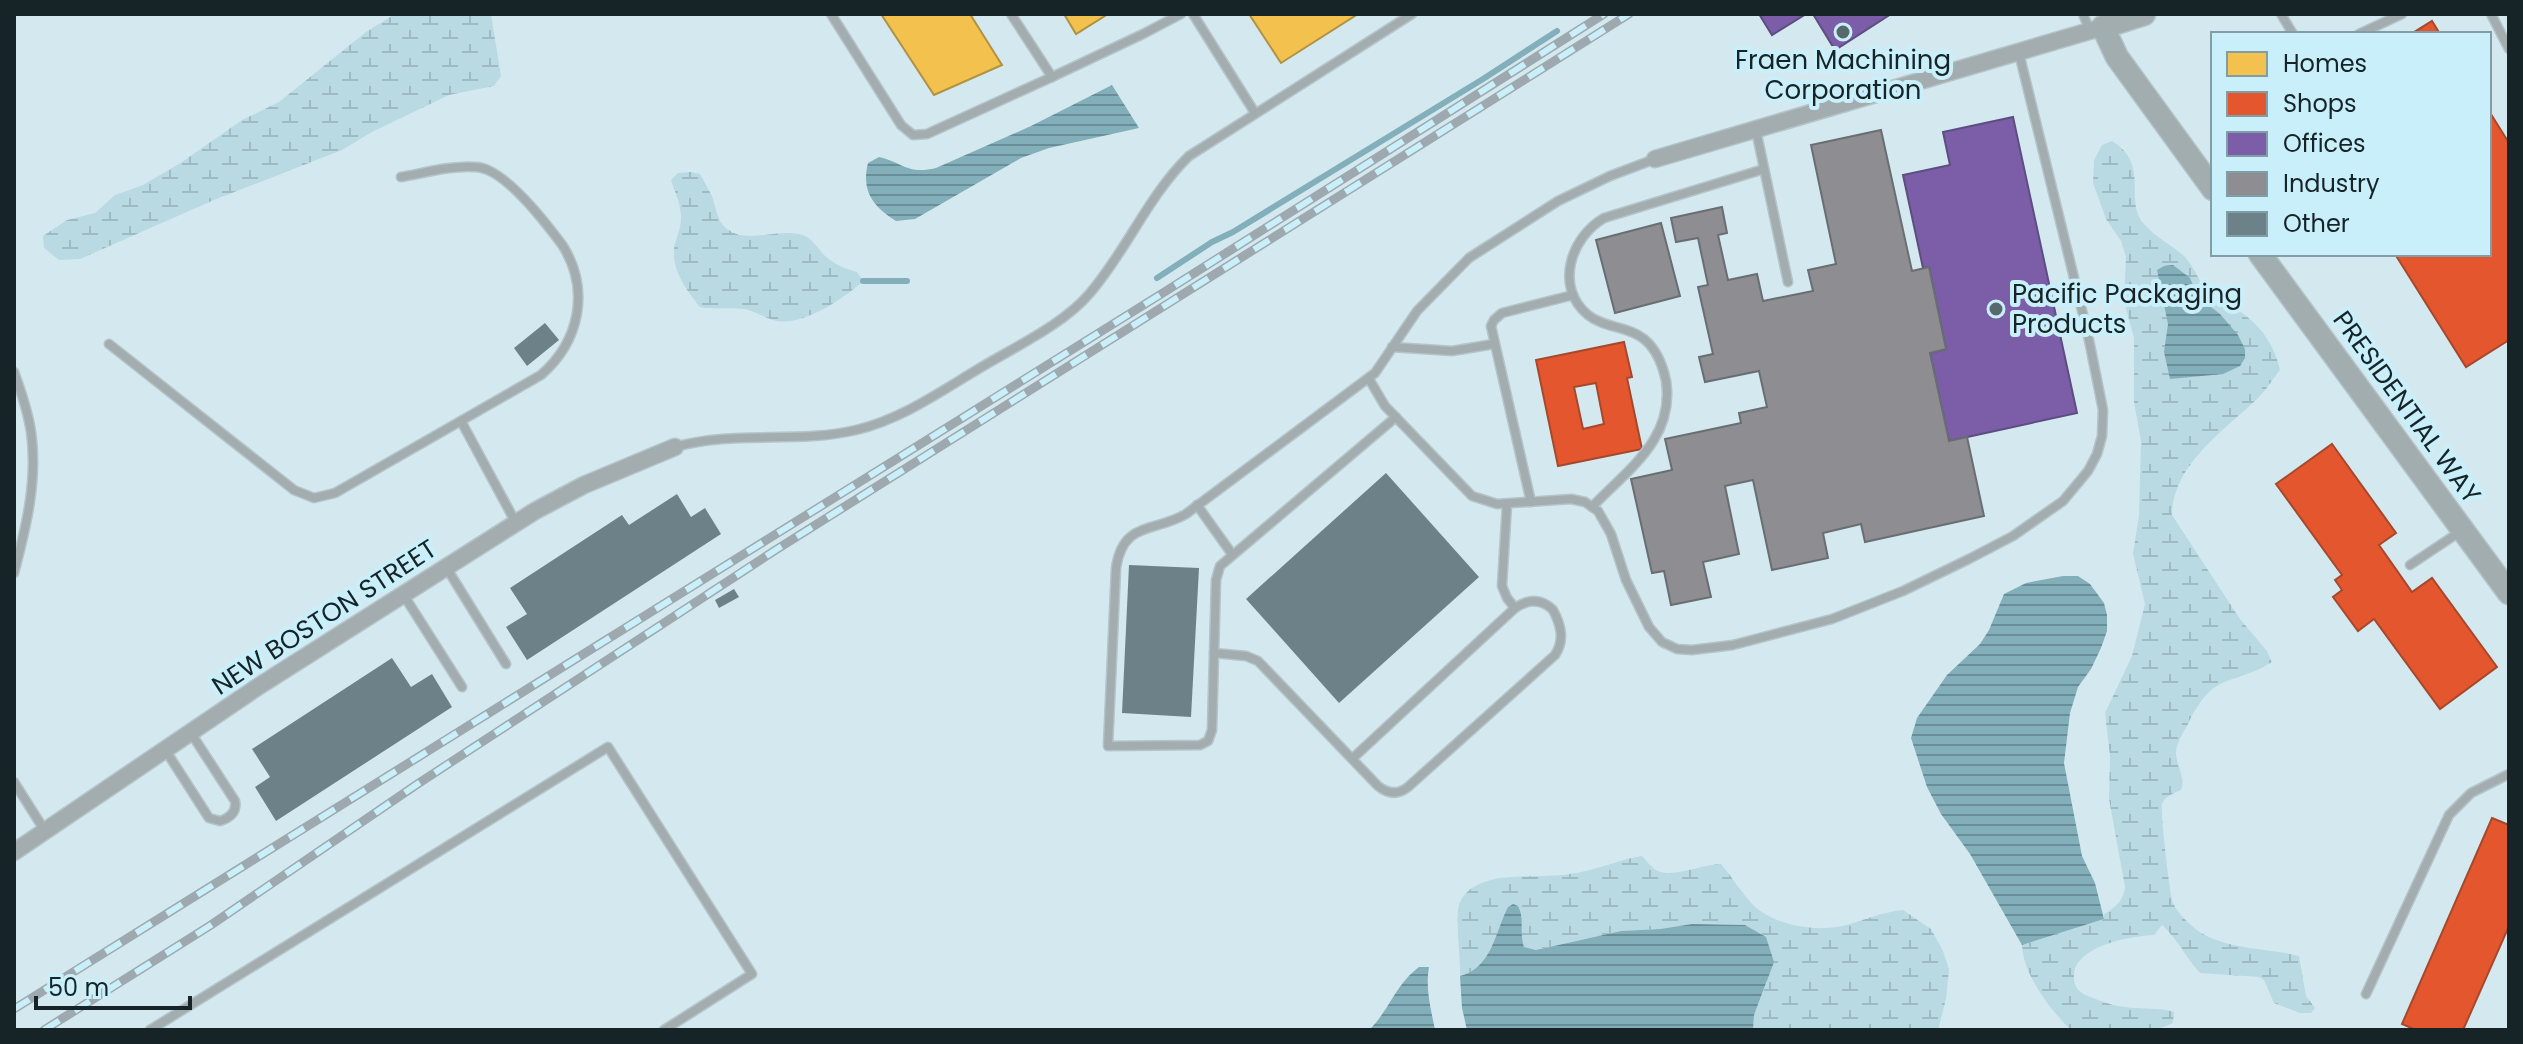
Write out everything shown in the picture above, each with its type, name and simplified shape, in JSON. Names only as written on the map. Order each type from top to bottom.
[{"type":"street","points":[[1655,159],[2144,14]]},
{"type":"street","points":[[2096,29],[2211,186]]},
{"type":"street","name":"PRESIDENTIAL WAY","points":[[2261,256],[2509,593]]},
{"type":"street","name":"NEW BOSTON STREET","points":[[14,852],[259,686],[516,523],[584,485],[675,447]]},
{"type":"lane","points":[[831,14],[901,125],[913,135],[927,134],[1181,14]]},
{"type":"lane","points":[[1011,14],[1052,77]]},
{"type":"lane","points":[[1193,14],[1255,113]]},
{"type":"lane","points":[[675,447],[715,439],[850,432],[911,409],[1012,349],[1081,303],[1106,273],[1175,169],[1203,145],[1412,14]]},
{"type":"lane","points":[[2083,14],[2096,29]]},
{"type":"lane","points":[[2281,14],[2292,32]]},
{"type":"lane","points":[[2363,32],[2402,14]]},
{"type":"lane","points":[[2491,14],[2508,46]]},
{"type":"lane","points":[[1369,379],[1378,398],[1472,496],[1490,503],[1507,504],[1571,499],[1592,507],[1605,521],[1626,580],[1649,627],[1662,642],[1677,649],[1733,645],[1785,633],[1863,608],[2013,536],[2070,494],[2088,471],[2102,436],[2103,410],[2088,335],[2019,53]]},
{"type":"lane","points":[[1756,129],[1788,282]]},
{"type":"lane","points":[[1396,417],[1223,562],[1216,575],[1212,733],[1208,741],[1200,745],[1108,746],[1118,557],[1126,539],[1134,532],[1167,523],[1197,505],[1369,379],[1429,296],[1469,258],[1494,240],[1581,189],[1655,159]]},
{"type":"lane","points":[[109,344],[281,480],[307,496],[321,497],[335,493],[530,382],[551,367],[573,334],[579,308],[577,282],[570,257],[555,235],[506,181],[492,171],[468,167],[401,177]]},
{"type":"lane","points":[[1592,507],[1652,446],[1664,418],[1667,391],[1660,361],[1642,337],[1600,322],[1587,314],[1573,295],[1571,259],[1583,234],[1593,224],[1615,214],[1764,169]]},
{"type":"lane","points":[[1531,502],[1491,326],[1502,313],[1573,295]]},
{"type":"lane","points":[[1392,347],[1452,351],[1494,344]]},
{"type":"lane","points":[[14,374],[31,430],[32,467],[26,527],[14,573]]},
{"type":"lane","points":[[461,421],[516,523]]},
{"type":"lane","points":[[1507,504],[1502,586],[1515,608]]},
{"type":"lane","points":[[1197,505],[1232,554]]},
{"type":"lane","points":[[2410,565],[2462,530]]},
{"type":"lane","points":[[446,566],[506,664]]},
{"type":"lane","points":[[403,594],[462,687]]},
{"type":"lane","points":[[1214,653],[1246,656],[1258,661],[1385,791],[1397,793],[1405,790],[1558,651],[1561,638],[1553,610],[1536,601],[1515,608],[1353,758]]},
{"type":"lane","points":[[166,751],[209,818],[224,820],[233,813],[235,801],[191,733]]},
{"type":"lane","points":[[150,1030],[608,747],[752,974],[664,1030]]},
{"type":"lane","points":[[2366,994],[2449,815],[2471,793],[2509,774]]},
{"type":"lane","points":[[14,782],[45,832]]},
{"type":"green space","points":[[395,14],[491,14],[501,76],[494,86],[449,95],[342,150],[214,200],[80,259],[59,260],[44,248],[43,236],[67,220],[95,213],[115,195],[143,185],[242,120],[279,102],[366,32]]},
{"type":"green space","points":[[2112,141],[2124,150],[2134,171],[2136,204],[2144,224],[2183,255],[2212,296],[2247,316],[2260,329],[2274,352],[2280,370],[2259,397],[2190,465],[2174,497],[2172,515],[2272,662],[2224,682],[2206,695],[2197,707],[2176,749],[2181,790],[2165,799],[2162,810],[2172,897],[2178,912],[2203,934],[2214,939],[2299,956],[2306,996],[2315,1008],[2311,1013],[2300,1013],[2274,1003],[2264,980],[2259,977],[2200,973],[2162,925],[2154,935],[2118,941],[2092,951],[2076,967],[2074,982],[2082,993],[2106,1003],[2174,1012],[2173,1023],[2156,1030],[2071,1030],[2039,991],[2024,956],[2022,945],[2104,919],[2104,914],[2121,900],[2125,887],[2109,799],[2110,756],[2105,713],[2132,656],[2145,604],[2133,554],[2139,515],[2141,441],[2134,402],[2134,338],[2124,301],[2126,257],[2121,241],[2106,219],[2093,183],[2094,160],[2102,145]]},
{"type":"green space","points":[[678,173],[700,174],[721,222],[732,232],[752,236],[786,233],[807,237],[828,258],[857,272],[863,281],[821,310],[784,322],[744,309],[700,307],[681,280],[674,257],[681,218],[671,180]]},
{"type":"green space","points":[[1642,856],[1654,869],[1670,873],[1721,864],[1752,904],[1771,917],[1794,925],[1831,928],[1903,910],[1931,929],[1949,969],[1938,1030],[1753,1030],[1754,1015],[1767,982],[1766,938],[1745,925],[1692,924],[1621,931],[1536,950],[1524,947],[1522,923],[1513,904],[1508,907],[1486,957],[1471,972],[1460,976],[1458,908],[1468,891],[1494,879],[1570,874]]},
{"type":"shaded area","points":[[1112,85],[1139,128],[1049,148],[1021,158],[915,219],[896,221],[881,210],[871,197],[866,182],[868,163],[879,157],[911,169],[936,168],[1031,126]]},
{"type":"shaded area","points":[[2173,265],[2190,278],[2198,297],[2220,314],[2238,335],[2245,349],[2245,358],[2240,366],[2223,374],[2170,379],[2164,352],[2168,324],[2157,270]]},
{"type":"shaded area","points":[[2078,576],[2090,584],[2104,603],[2107,615],[2107,631],[2101,648],[2078,687],[2070,713],[2064,763],[2082,856],[2095,883],[2104,919],[2022,945],[1970,854],[1941,814],[1927,787],[1911,738],[1917,718],[1947,675],[1980,644],[2004,594],[2026,583]]},
{"type":"shaded area","points":[[1513,904],[1520,911],[1524,947],[1536,950],[1621,931],[1692,924],[1745,925],[1766,937],[1774,962],[1754,1015],[1753,1030],[1467,1030],[1460,976],[1471,972],[1486,957],[1508,907]]},
{"type":"shaded area","points":[[1419,967],[1429,967],[1428,991],[1435,1030],[1369,1030],[1404,982]]},
{"type":"building: Homes","points":[[881,14],[970,14],[1002,65],[934,95]]},
{"type":"building: Homes","points":[[1064,14],[1108,14],[1076,34]]},
{"type":"building: Homes","points":[[1249,14],[1358,14],[1281,63]]},
{"type":"building: Shops","points":[[2432,21],[2439,32],[2414,32]]},
{"type":"building: Shops","points":[[2491,114],[2509,143],[2509,340],[2466,367],[2396,256],[2491,256]]},
{"type":"building: Shops","points":[[1624,342],[1632,377],[1627,378],[1642,449],[1558,466],[1536,360]],"holes":[[[1596,383],[1604,424],[1583,429],[1574,387]]]},
{"type":"building: Shops","points":[[2332,444],[2396,533],[2379,545],[2412,592],[2432,578],[2497,667],[2440,709],[2374,619],[2358,631],[2333,597],[2342,590],[2335,580],[2342,575],[2276,484]]},
{"type":"building: Shops","points":[[2492,818],[2509,825],[2509,926],[2463,1030],[2416,1030],[2402,1024]]},
{"type":"building: Offices","name":"Fraen Machining Corporation","points":[[1759,14],[1806,14],[1772,35]]},
{"type":"building: Offices","name":"Fraen Machining Corporation","points":[[1813,14],[1891,14],[1835,50]]},
{"type":"building: Offices","name":"Pacific Packaging Products","points":[[2013,117],[2077,413],[1949,441],[1930,353],[1946,349],[1929,267],[1923,268],[1903,175],[1950,165],[1943,132]]},
{"type":"building: Industry","points":[[1881,130],[1912,271],[1929,267],[1946,349],[1930,353],[1949,441],[1967,437],[1984,516],[1865,542],[1861,524],[1823,533],[1828,558],[1772,570],[1753,480],[1725,486],[1739,554],[1703,562],[1711,597],[1671,605],[1664,571],[1652,573],[1631,479],[1672,470],[1665,439],[1741,423],[1739,413],[1767,407],[1759,371],[1705,382],[1699,357],[1713,354],[1698,287],[1708,285],[1698,238],[1676,242],[1671,218],[1722,207],[1727,233],[1718,235],[1728,280],[1757,274],[1763,301],[1813,291],[1808,270],[1836,264],[1811,145]]},
{"type":"building: Industry","points":[[1661,223],[1680,296],[1615,313],[1596,240]]},
{"type":"building: Other","points":[[545,323],[559,340],[527,366],[514,348]]},
{"type":"building: Other","points":[[1386,473],[1479,577],[1339,703],[1246,599]]},
{"type":"building: Other","points":[[677,494],[691,517],[705,508],[721,534],[527,660],[506,627],[527,614],[510,588],[622,515],[629,525]]},
{"type":"building: Other","points":[[1129,565],[1199,568],[1191,717],[1122,713]]},
{"type":"building: Other","points":[[734,589],[739,597],[719,608],[715,600]]},
{"type":"building: Other","points":[[392,658],[411,687],[432,674],[452,707],[276,821],[255,787],[270,777],[252,749]]},
{"type":"waterway","points":[[1157,278],[1557,31]]},
{"type":"waterway","points":[[863,281],[907,281]]},
{"type":"railway","points":[[14,1009],[1166,291],[1604,14]]},
{"type":"railway","points":[[44,1030],[211,925],[416,785],[774,551],[1629,14]]},
{"type":"place","name":"Fraen Machining Corporation","points":[[1843,32]]},
{"type":"place","name":"Pacific Packaging Products","points":[[1996,309]]}]
